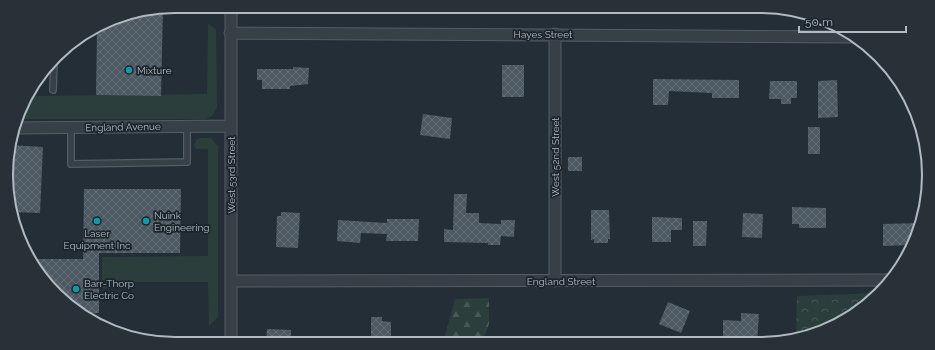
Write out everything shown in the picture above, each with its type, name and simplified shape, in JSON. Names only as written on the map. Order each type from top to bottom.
[{"type":"street","name":"West 53rd Street","points":[[230,13],[231,337]]},
{"type":"street","name":"Hayes Street","points":[[230,33],[844,37]]},
{"type":"street","name":"West 52nd Street","points":[[555,34],[555,281]]},
{"type":"street","name":"England Avenue","points":[[21,128],[230,126]]},
{"type":"street","name":"England Street","points":[[231,281],[884,280]]},
{"type":"lane","points":[[53,90],[54,67]]},
{"type":"lane","points":[[72,127],[71,164],[186,162],[186,126]]},
{"type":"green space","points":[[208,24],[216,29],[217,108],[212,116],[206,119],[23,119],[34,96],[207,94]]},
{"type":"green space","points":[[200,138],[211,138],[218,146],[218,317],[209,326],[208,282],[112,282],[112,287],[102,289],[102,257],[208,256],[208,149],[196,149],[194,145],[196,140]]},
{"type":"green space","points":[[871,293],[859,304],[832,320],[822,325],[796,333],[797,296]]},
{"type":"green space","points":[[489,298],[489,324],[484,337],[445,337],[455,299]]},
{"type":"building","name":"Mixture","points":[[163,13],[161,96],[96,95],[97,33],[113,25],[143,16]]},
{"type":"building","points":[[502,65],[524,65],[524,97],[502,97]]},
{"type":"building","points":[[293,67],[309,68],[308,84],[290,86],[290,89],[262,89],[262,80],[257,80],[257,69],[293,69]]},
{"type":"building","points":[[653,79],[739,80],[739,98],[712,98],[712,93],[669,91],[668,105],[653,105]]},
{"type":"building","points":[[837,80],[838,117],[818,118],[818,81]]},
{"type":"building","points":[[770,81],[797,81],[797,98],[791,98],[791,104],[781,104],[781,99],[769,99]]},
{"type":"building","points":[[423,114],[452,118],[450,139],[420,135]]},
{"type":"building","points":[[808,127],[820,127],[820,154],[808,154]]},
{"type":"building","points":[[16,145],[43,147],[40,213],[18,212],[13,186],[13,164]]},
{"type":"building","points":[[568,157],[582,157],[582,171],[568,171]]},
{"type":"building","points":[[84,189],[181,189],[180,253],[99,253],[99,313],[90,313],[76,304],[60,290],[46,274],[37,259],[83,259]]},
{"type":"building","points":[[454,194],[467,194],[466,213],[479,213],[479,223],[501,224],[501,220],[515,220],[514,237],[501,236],[500,245],[488,245],[488,243],[444,242],[444,229],[453,230]]},
{"type":"building","points":[[792,207],[826,208],[826,228],[799,228],[799,224],[792,224]]},
{"type":"building","points":[[591,210],[609,210],[610,239],[608,239],[608,243],[594,243],[594,239],[591,240]]},
{"type":"building","points":[[281,212],[300,213],[298,248],[276,247],[277,216],[281,216]]},
{"type":"building","points":[[743,213],[763,214],[762,238],[742,237]]},
{"type":"building","points":[[652,217],[682,218],[682,230],[671,230],[671,242],[652,242]]},
{"type":"building","points":[[387,219],[419,219],[418,241],[386,241],[387,234],[361,233],[360,243],[337,241],[338,220],[387,223]]},
{"type":"building","points":[[693,221],[707,221],[706,246],[693,246]]},
{"type":"building","points":[[914,223],[906,245],[883,246],[883,224]]},
{"type":"building","points":[[668,302],[690,311],[681,333],[659,324]]},
{"type":"building","points":[[741,313],[759,314],[757,337],[723,337],[723,320],[741,321]]},
{"type":"building","points":[[371,317],[382,317],[382,321],[391,322],[391,337],[371,337]]},
{"type":"building","points":[[267,329],[291,330],[291,337],[266,337]]},
{"type":"place","name":"Mixture","points":[[129,70]]},
{"type":"place","name":"Laser Equipment Inc","points":[[97,221]]},
{"type":"place","name":"Nuink Engineering","points":[[146,221]]},
{"type":"place","name":"Barr-Thorp Electric Co","points":[[76,289]]}]
